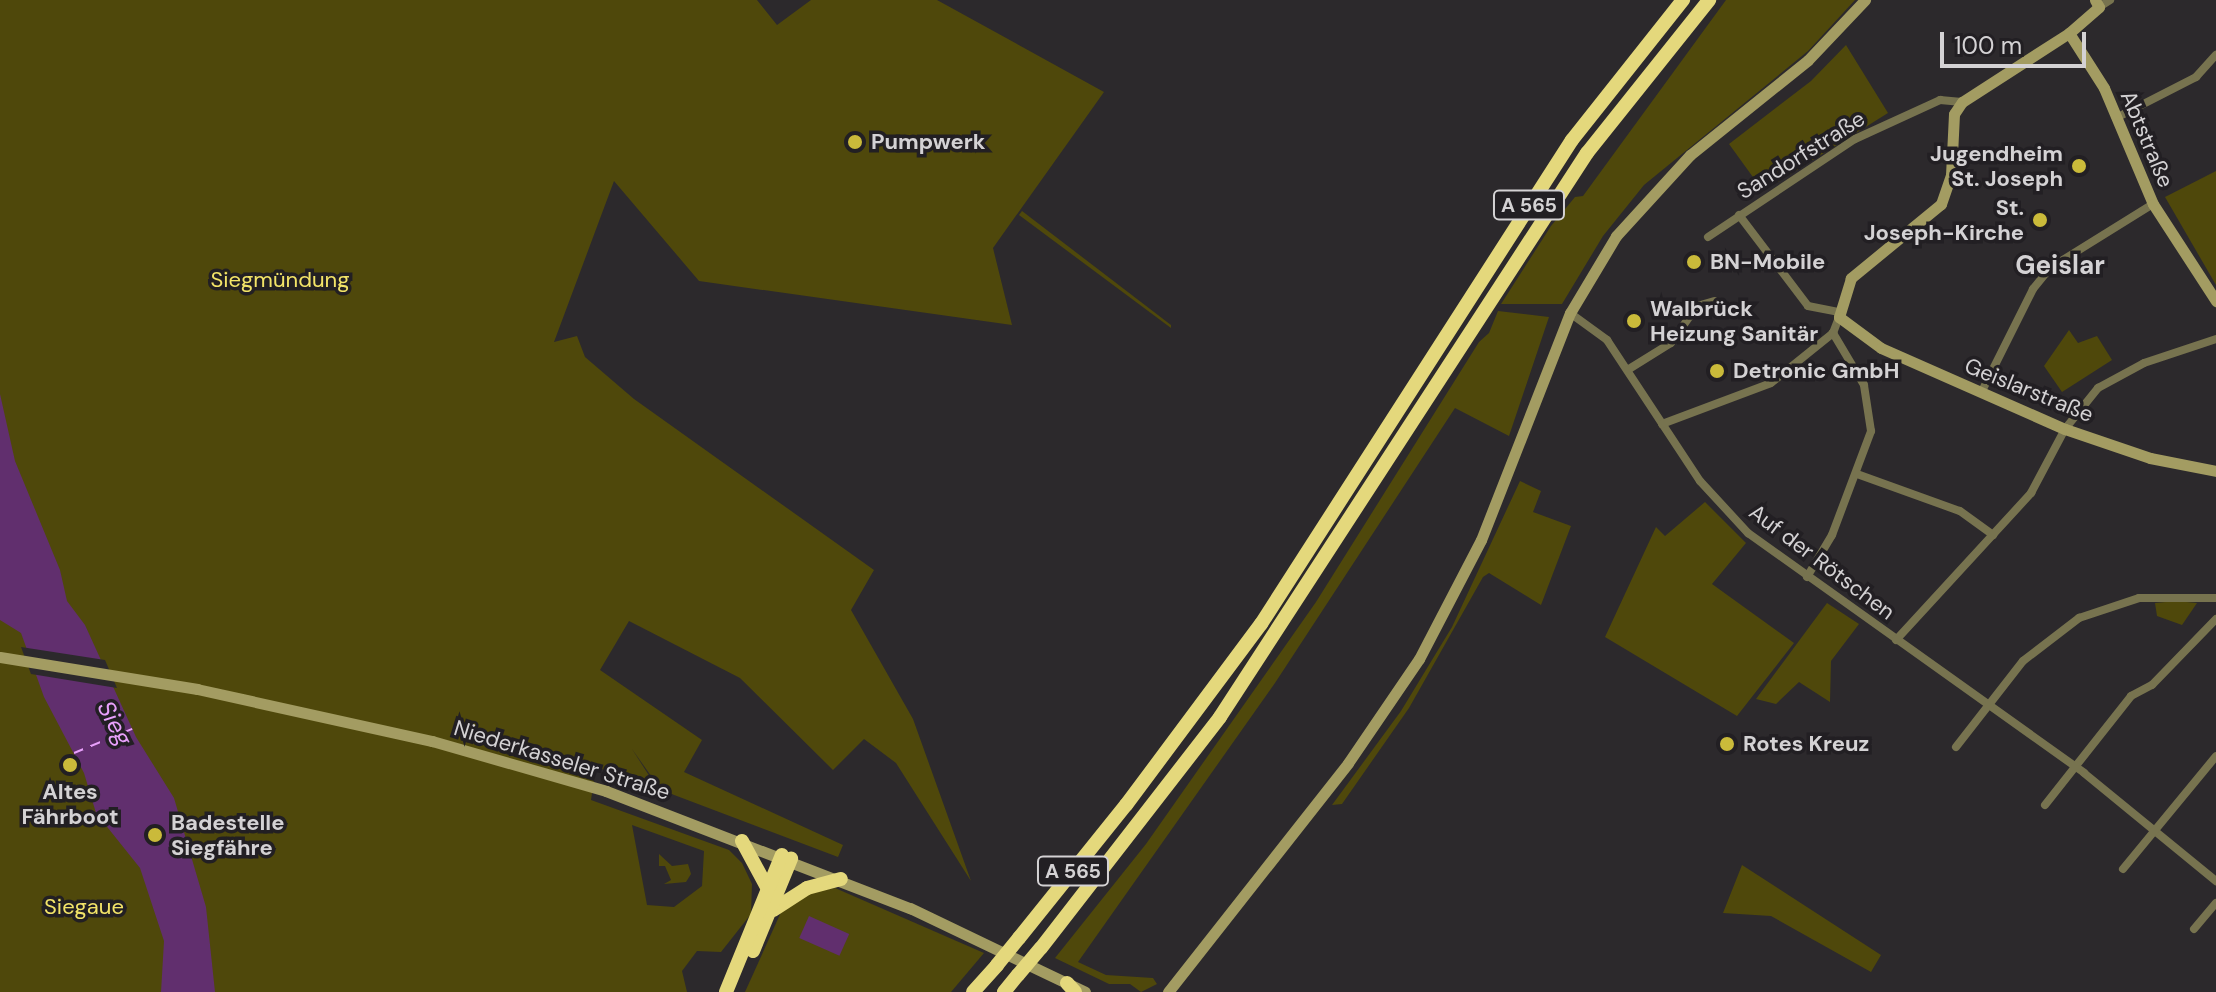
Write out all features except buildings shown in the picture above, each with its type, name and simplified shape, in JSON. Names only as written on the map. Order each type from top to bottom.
[{"type":"highway","name":"A 565","points":[[973,992],[1126,805],[1261,624],[1572,140],[1683,0]]},
{"type":"highway","name":"A 565","points":[[1004,992],[1220,717],[1587,153],[1709,0]]},
{"type":"highway","points":[[742,841],[768,889]]},
{"type":"highway","points":[[726,992],[768,889],[787,857]]},
{"type":"highway","points":[[735,992],[770,913],[787,857]]},
{"type":"highway","points":[[770,913],[807,888],[841,879]]},
{"type":"main road","points":[[1171,991],[1348,763],[1419,659],[1481,540],[1570,313],[1616,236],[1649,194],[1808,60],[1865,0]]},
{"type":"main road","points":[[1839,315],[1851,278],[1941,204],[1951,175],[1954,114],[1962,102],[2069,33],[2097,4]]},
{"type":"main road","name":"Abtstraße","points":[[2069,33],[2116,118],[2153,204],[2216,301]]},
{"type":"main road","name":"Geislarstraße","points":[[1839,315],[1881,348],[2065,429],[2150,458],[2216,471]]},
{"type":"main road","name":"Niederkasseler Straße","points":[[0,657],[197,689],[432,741],[606,791],[841,879],[1085,992]]},
{"type":"street","points":[[2097,4],[2110,0]]},
{"type":"street","points":[[2116,118],[2196,77],[2216,55]]},
{"type":"street","name":"Sandorfstraße","points":[[1708,237],[1855,139],[1940,100],[1962,102]]},
{"type":"street","points":[[1981,393],[2033,289],[2050,268],[2153,204]]},
{"type":"street","points":[[1662,424],[1771,383],[1833,333],[1839,315],[1808,306],[1739,215]]},
{"type":"street","points":[[1629,369],[1671,343],[1697,306],[1714,301]]},
{"type":"street","name":"Auf der Rötschen","points":[[1570,313],[1607,340],[1721,506],[1807,577],[2074,766],[2216,881]]},
{"type":"street","points":[[1807,577],[1857,474],[1871,431],[1870,410],[1856,366],[1833,333]]},
{"type":"street","points":[[1896,640],[2031,493],[2065,429],[2086,399],[2113,378],[2216,339]]},
{"type":"street","points":[[1857,474],[1960,511],[1993,535]]},
{"type":"street","points":[[1956,747],[2040,644],[2079,618],[2139,598],[2216,598]]},
{"type":"street","points":[[2045,805],[2131,696],[2152,685],[2216,619]]},
{"type":"street","points":[[2123,869],[2216,756]]},
{"type":"street","points":[[2194,929],[2216,903]]},
{"type":"green space","name":"Siegmündung","points":[[0,0],[757,0],[777,25],[811,0],[937,0],[1104,92],[993,248],[1012,325],[699,281],[614,181],[554,342],[577,336],[585,357],[634,399],[874,570],[851,610],[913,719],[971,881],[896,763],[864,739],[833,770],[740,678],[629,621],[600,670],[702,740],[684,772],[843,845],[838,857],[661,790],[632,749],[657,788],[596,767],[591,800],[729,850],[742,863],[752,884],[751,914],[721,952],[697,951],[682,971],[687,992],[0,992]],"holes":[[[632,825],[704,851],[702,886],[674,907],[647,905]]]},
{"type":"green space","points":[[1726,0],[1855,0],[1808,51],[1644,185],[1603,236],[1562,304],[1501,304],[1551,226],[1575,197],[1583,196]]},
{"type":"green space","points":[[1846,45],[1888,113],[1763,191],[1729,144],[1811,81]]},
{"type":"green space","points":[[2216,171],[2216,285],[2165,197]]},
{"type":"green space","points":[[1022,211],[1171,325],[1171,328],[1019,215]]},
{"type":"green space","points":[[1498,311],[1549,317],[1509,436],[1455,408],[1275,683],[1078,962],[1106,975],[1153,978],[1157,984],[1141,992],[1130,984],[1109,984],[1055,958],[1146,844],[1316,602],[1479,342],[1489,333]]},
{"type":"green space","points":[[2069,330],[2078,343],[2097,336],[2112,360],[2062,392],[2044,366]]},
{"type":"green space","points":[[1520,481],[1541,491],[1533,512],[1571,526],[1541,605],[1489,573],[1483,577],[1409,708],[1342,804],[1332,805],[1401,711],[1452,627]]},
{"type":"green space","points":[[1705,502],[1746,543],[1712,584],[1794,643],[1737,716],[1605,637],[1656,527],[1665,536]]},
{"type":"green space","points":[[1827,603],[1859,624],[1831,661],[1830,702],[1799,682],[1776,704],[1756,699]]},
{"type":"green space","points":[[2155,603],[2197,603],[2182,625],[2157,616]]},
{"type":"green space","points":[[659,854],[672,866],[688,864],[691,874],[686,882],[664,884],[671,880],[665,866],[659,866]]},
{"type":"green space","points":[[1742,865],[1881,955],[1871,972],[1771,916],[1723,913]]},
{"type":"green space","points":[[835,888],[984,953],[951,992],[745,992],[782,910],[812,892]]},
{"type":"water","name":"Sieg","points":[[0,394],[15,461],[60,570],[67,601],[85,625],[136,737],[174,798],[206,907],[215,992],[161,992],[164,941],[140,868],[96,813],[84,773],[44,697],[21,633],[0,620]]},
{"type":"water","points":[[809,916],[849,934],[839,956],[799,938]]},
{"type":"pier","points":[[21,647],[105,660],[117,688],[31,674]]},
{"type":"ferry route","points":[[74,753],[132,729]]},
{"type":"place","name":"Pumpwerk","points":[[855,142]]},
{"type":"place","name":"Jugendheim St. Joseph","points":[[2079,166]]},
{"type":"place","name":"St. Joseph-Kirche","points":[[2040,220]]},
{"type":"place","name":"BN-Mobile","points":[[1694,262]]},
{"type":"place","name":"Walbrück Heizung Sanitär","points":[[1634,321]]},
{"type":"place","name":"Detronic GmbH","points":[[1717,371]]},
{"type":"place","name":"Rotes Kreuz","points":[[1727,744]]},
{"type":"place","name":"Altes Fährboot","points":[[70,765]]},
{"type":"place","name":"Badestelle Siegfähre","points":[[155,835]]},
{"type":"district","name":"Geislar","points":[[2060,266]]},
{"type":"park label","name":"Siegaue","points":[[84,907]]}]
